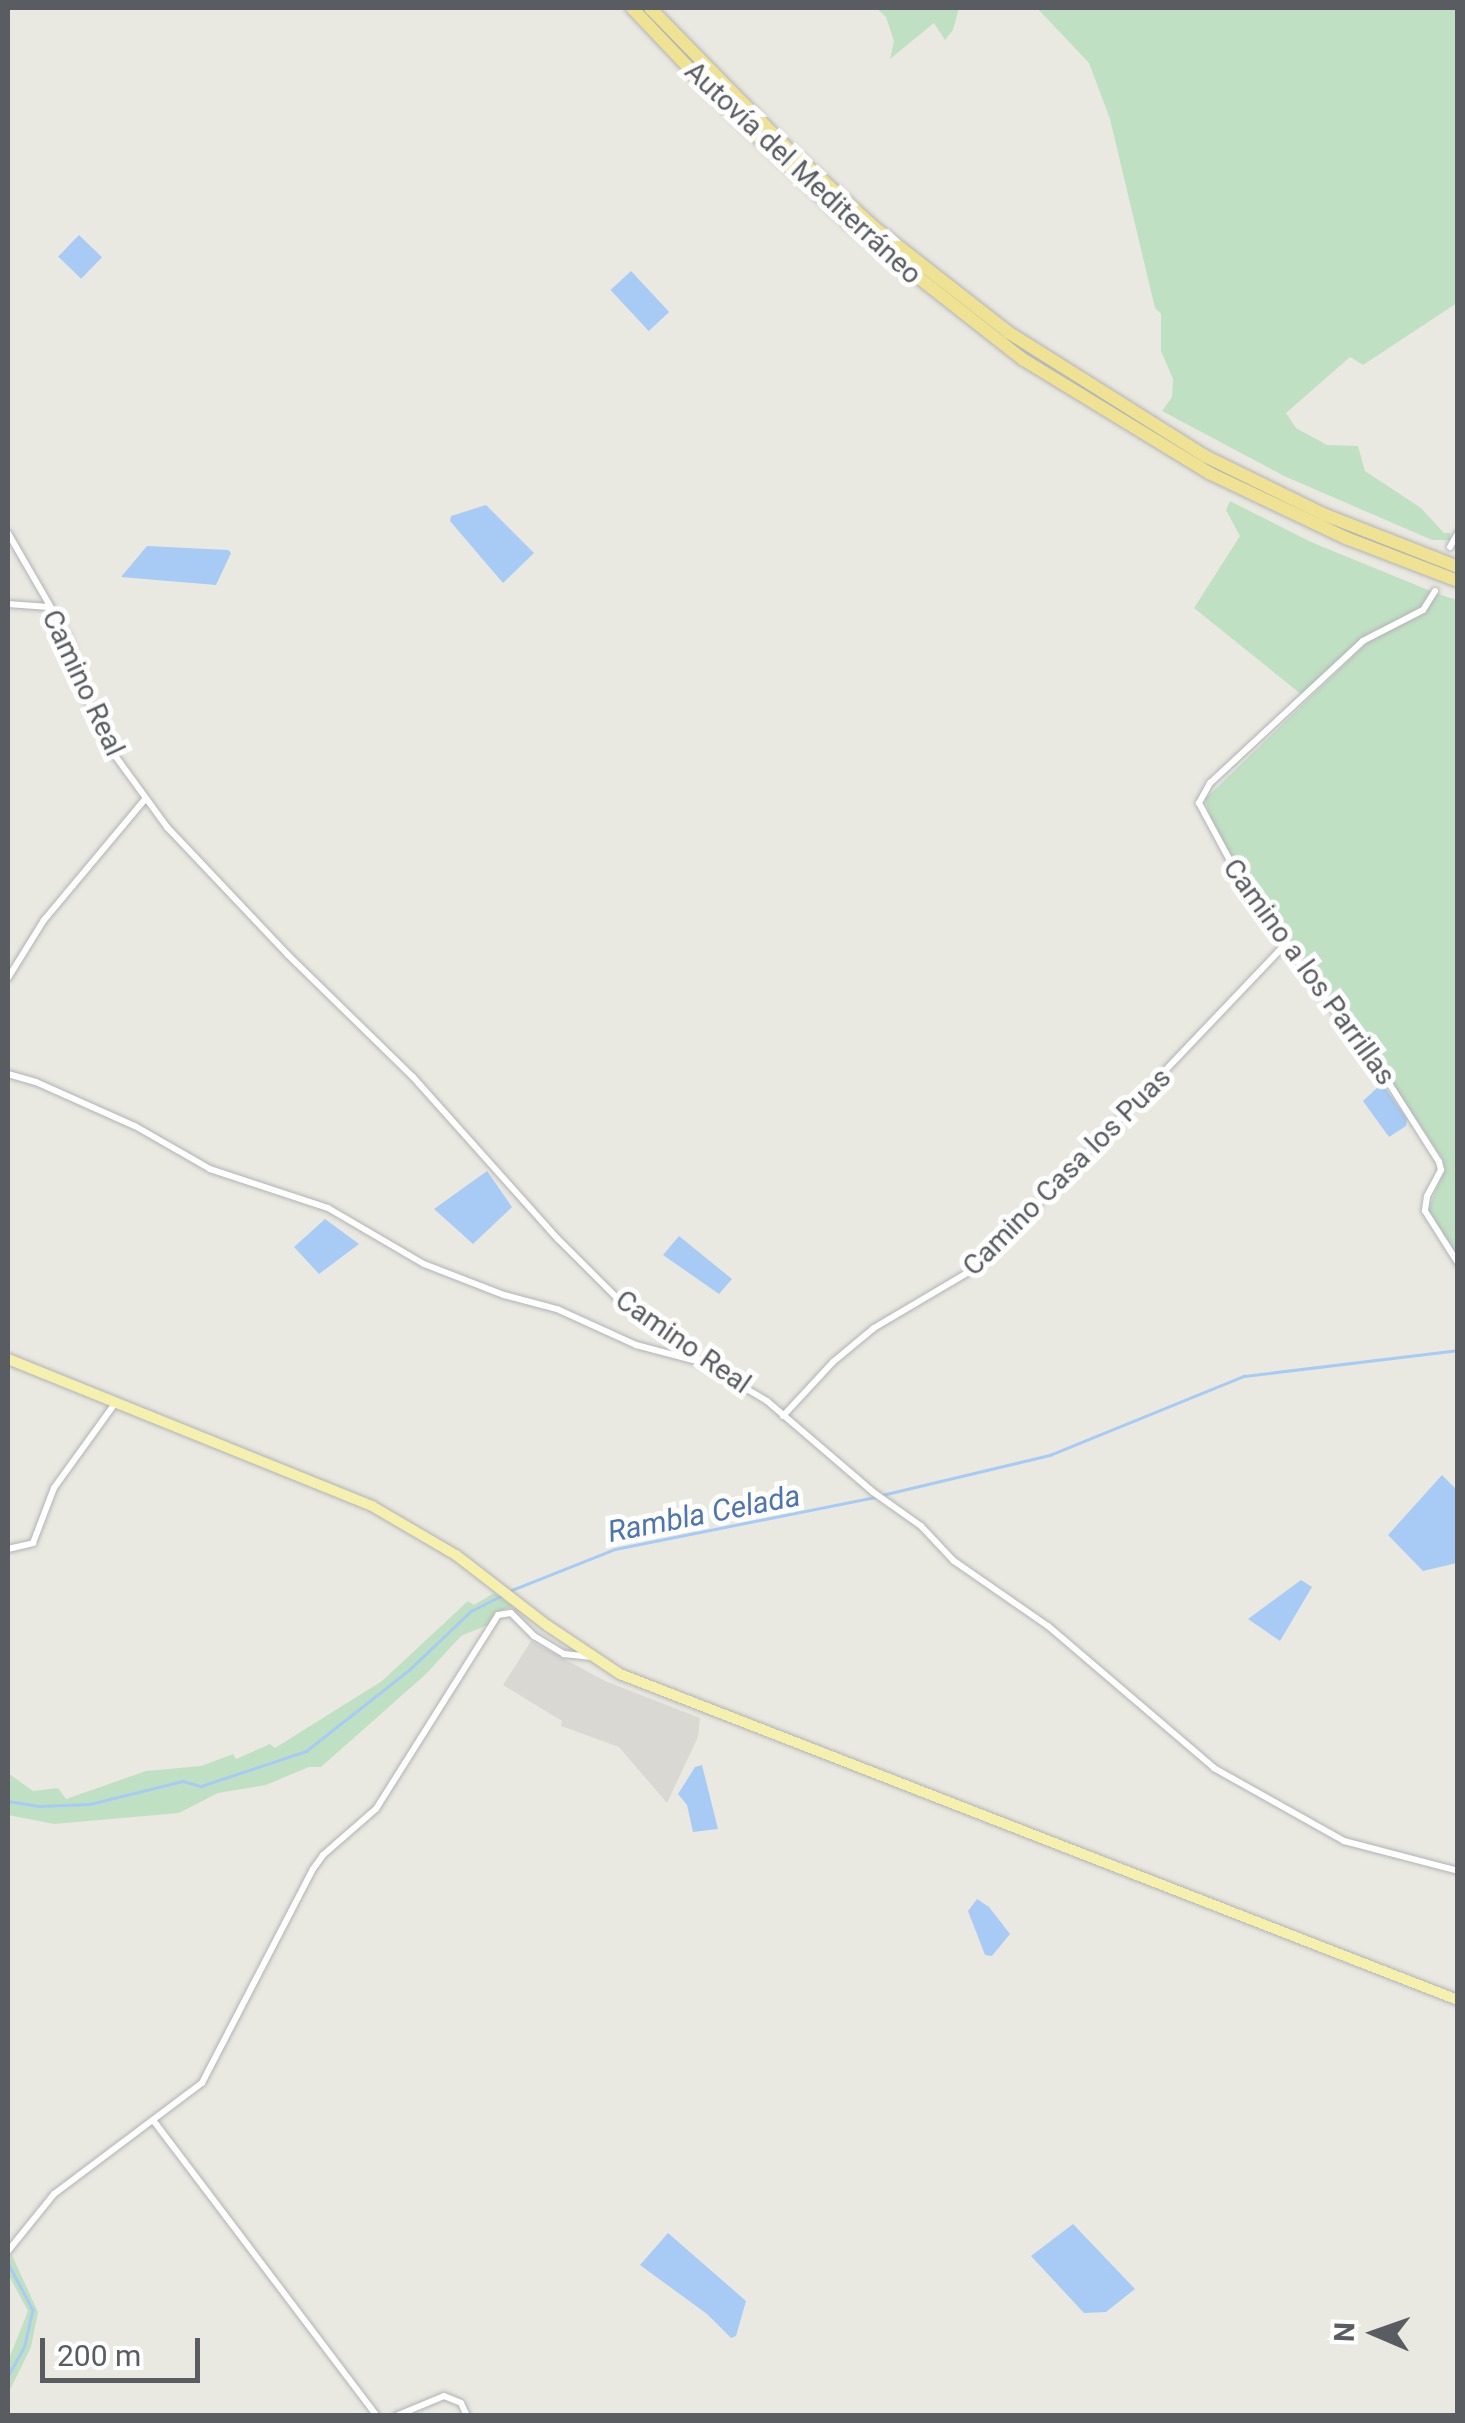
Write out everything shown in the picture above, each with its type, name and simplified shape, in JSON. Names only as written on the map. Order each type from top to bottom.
[{"type":"highway","name":"Autovía del Mediterráneo","points":[[632,8],[738,119],[849,223],[1024,360],[1208,473],[1346,538],[1458,581]]},
{"type":"highway","name":"Autovía del Mediterráneo","points":[[650,8],[773,134],[875,228],[1008,332],[1078,380],[1205,456],[1323,514],[1458,567]]},
{"type":"main road","points":[[8,1359],[372,1506],[456,1555],[620,1674],[1458,2000]]},
{"type":"street","name":"Camino Real","points":[[8,533],[68,637],[92,712],[145,798],[205,871],[413,1077],[595,1278],[629,1310],[703,1363],[768,1401],[921,1526],[969,1574],[1048,1626],[1214,1768],[1344,1841],[1457,1870]]},
{"type":"street","points":[[1450,547],[1458,534]]},
{"type":"street","name":"Camino a los Parrillas","points":[[1435,591],[1423,610],[1362,642],[1201,796],[1202,813],[1225,857],[1387,1080],[1439,1162],[1442,1170],[1427,1196],[1425,1212],[1458,1263]]},
{"type":"street","points":[[8,604],[49,608]]},
{"type":"street","points":[[8,978],[44,920],[145,798]]},
{"type":"street","name":"Camino Casa los Puas","points":[[783,1416],[833,1362],[874,1328],[979,1266],[1287,944]]},
{"type":"street","points":[[8,1074],[36,1082],[135,1126],[210,1169],[328,1208],[434,1268],[504,1295],[556,1309],[636,1345],[703,1363]]},
{"type":"street","points":[[8,1550],[33,1543],[54,1488],[116,1402]]},
{"type":"street","points":[[8,2252],[54,2194],[202,2083],[313,1869],[323,1854],[376,1809],[498,1615],[511,1613],[534,1636],[564,1654],[594,1656]]},
{"type":"street","points":[[154,2120],[377,2416]]},
{"type":"street","points":[[396,2416],[444,2396],[461,2403],[467,2416]]},
{"type":"shaded area","points":[[531,1641],[605,1681],[700,1718],[698,1737],[667,1803],[619,1747],[561,1726],[562,1721],[503,1685]]},
{"type":"green space","points":[[876,8],[959,8],[953,30],[945,40],[934,23],[890,59],[894,41],[886,17]]},
{"type":"green space","points":[[1037,8],[1457,8],[1457,303],[1363,365],[1350,357],[1286,413],[1296,428],[1327,445],[1358,446],[1365,471],[1421,508],[1444,533],[1450,533],[1450,540],[1432,540],[1284,476],[1162,411],[1172,397],[1173,379],[1161,351],[1161,314],[1155,308],[1110,119],[1089,63]]},
{"type":"green space","points":[[1230,501],[1311,542],[1433,592],[1421,610],[1373,631],[1302,695],[1194,608],[1240,536],[1226,510]]},
{"type":"green space","points":[[1438,594],[1457,600],[1457,1259],[1428,1209],[1445,1169],[1442,1158],[1362,1038],[1245,881],[1213,826],[1205,799],[1375,635],[1418,617]]},
{"type":"green space","points":[[494,1593],[513,1606],[497,1612],[490,1624],[461,1636],[426,1674],[321,1767],[309,1767],[266,1785],[218,1793],[179,1813],[54,1824],[8,1815],[8,1773],[33,1791],[58,1788],[66,1799],[146,1771],[201,1766],[233,1754],[236,1759],[270,1744],[275,1748],[382,1681],[468,1601],[474,1605]]},
{"type":"green space","points":[[11,2253],[38,2312],[31,2347],[8,2394],[8,2361],[28,2311],[8,2274]]},
{"type":"water","points":[[79,235],[102,257],[81,279],[58,257]]},
{"type":"water","points":[[631,271],[669,312],[649,331],[611,290]]},
{"type":"water","points":[[486,505],[534,553],[503,583],[450,521],[451,516]]},
{"type":"water","points":[[147,546],[231,553],[216,585],[121,577]]},
{"type":"water","points":[[1384,1086],[1407,1119],[1406,1126],[1389,1137],[1363,1101]]},
{"type":"water","points":[[487,1171],[512,1207],[473,1244],[434,1209]]},
{"type":"water","points":[[325,1219],[359,1244],[319,1274],[294,1247]]},
{"type":"water","points":[[679,1236],[732,1279],[719,1294],[663,1255]]},
{"type":"water","points":[[1442,1475],[1457,1490],[1457,1563],[1423,1571],[1388,1535]]},
{"type":"water","points":[[1301,1580],[1312,1587],[1280,1641],[1248,1619]]},
{"type":"water","points":[[702,1765],[718,1829],[693,1832],[687,1805],[678,1794],[695,1767]]},
{"type":"water","points":[[977,1899],[989,1907],[1010,1934],[992,1956],[985,1955],[968,1911]]},
{"type":"water","points":[[1073,2224],[1135,2289],[1106,2312],[1084,2313],[1031,2256]]},
{"type":"water","points":[[668,2233],[746,2301],[736,2336],[731,2338],[707,2314],[640,2265]]},
{"type":"waterway","name":"Rambla Celada","points":[[882,1495],[1050,1455],[1244,1376],[1458,1350]]},
{"type":"waterway","name":"Rambla Celada","points":[[507,1592],[615,1549],[875,1497]]},
{"type":"waterway","name":"Rambla Celada","points":[[8,1801],[39,1806],[90,1804],[183,1781],[201,1786],[306,1751],[409,1670],[471,1611],[500,1596]]},
{"type":"waterway","name":"Rambla Celada","points":[[8,2263],[33,2310],[25,2346],[8,2377]]}]
